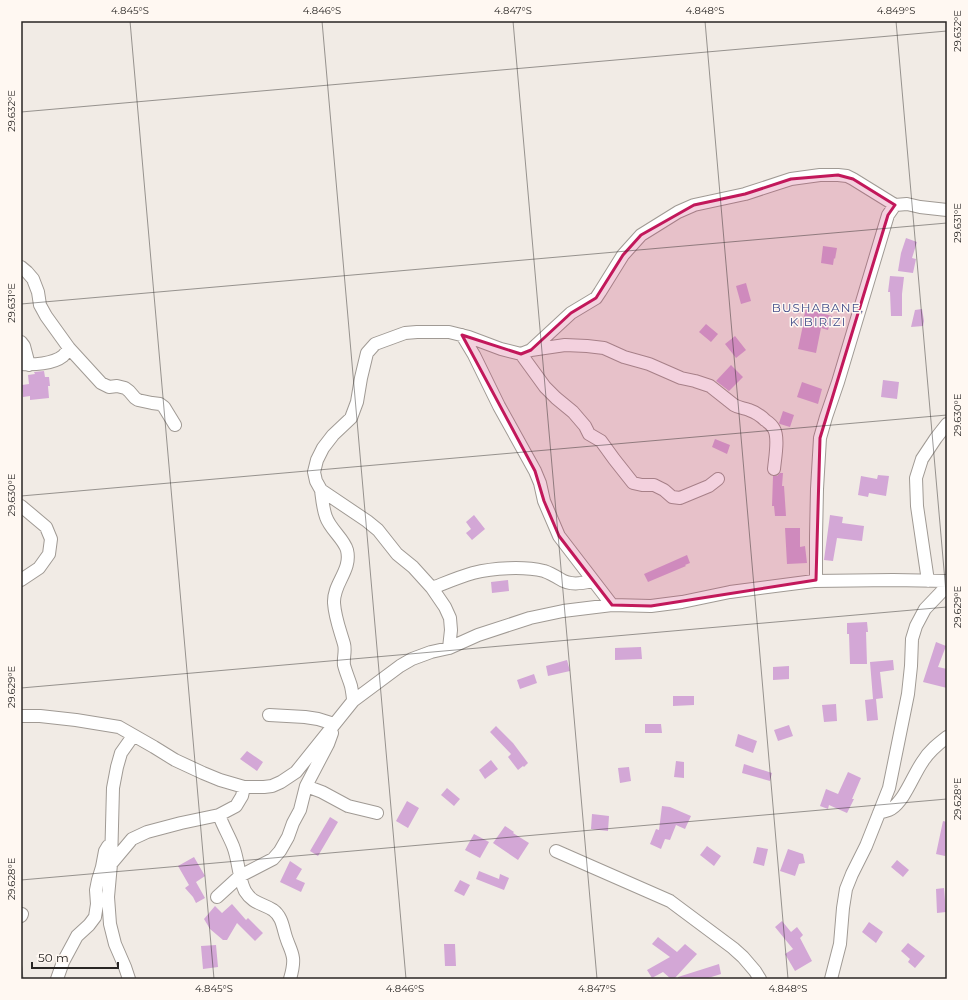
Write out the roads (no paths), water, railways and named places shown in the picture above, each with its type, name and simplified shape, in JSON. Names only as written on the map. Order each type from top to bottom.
[{"type":"street","points":[[526,352],[571,313],[596,298],[623,255],[641,235],[678,212],[694,205],[745,194],[791,179],[820,175],[838,175],[847,176],[853,179],[895,205],[907,204],[947,210]]},
{"type":"street","points":[[816,580],[817,488],[820,438],[888,215],[895,205]]},
{"type":"street","points":[[21,267],[33,279],[38,292],[42,311],[69,348],[101,383],[109,387],[116,386],[125,388],[129,390],[138,400],[160,404],[164,407],[175,425]]},
{"type":"street","points":[[353,701],[351,687],[344,665],[344,646],[338,627],[334,602],[335,592],[343,576],[348,558],[346,549],[333,530],[326,516],[321,490],[316,481],[314,472],[316,460],[323,448],[333,435],[351,418],[358,402],[361,378],[367,353],[374,344],[405,333],[449,332],[469,336],[501,348],[526,352],[565,345],[604,348],[624,357],[649,364],[681,378],[710,386],[734,405],[748,409],[760,415],[773,426],[775,433],[776,450],[774,469]]},
{"type":"street","points":[[462,335],[474,355],[499,406],[535,470],[540,483],[544,502],[559,536],[612,605]]},
{"type":"street","points":[[21,342],[24,346],[25,364],[44,363],[62,357],[69,348]]},
{"type":"street","points":[[526,352],[545,386],[556,398],[573,412],[585,426],[588,434],[601,441],[633,483],[654,486],[664,490],[672,497],[680,498],[709,486],[718,479]]},
{"type":"street","points":[[928,581],[917,506],[916,478],[922,459],[947,424]]},
{"type":"street","points":[[321,490],[378,530],[397,554],[432,588],[450,618],[451,630],[449,648]]},
{"type":"street","points":[[21,506],[46,527],[51,539],[49,554],[39,568],[21,580]]},
{"type":"street","points":[[432,588],[471,574],[489,570],[517,569],[544,571],[570,583],[593,581]]},
{"type":"street","points":[[21,716],[40,716],[76,720],[119,727],[175,760],[220,780],[244,787],[272,786],[282,782],[296,772],[353,701],[400,666],[412,659],[431,652],[449,648],[478,635],[530,618],[563,611],[612,605],[651,606],[682,602],[730,592],[816,580],[947,581]]},
{"type":"street","points":[[832,979],[840,944],[846,889],[866,846],[889,788],[908,694],[912,639],[916,626],[925,609],[947,586]]},
{"type":"street","points":[[268,715],[305,717],[336,721]]},
{"type":"street","points":[[217,897],[240,876],[273,859],[280,851],[300,810],[306,786],[328,744],[336,721]]},
{"type":"street","points":[[129,979],[115,944],[110,924],[108,897],[111,864],[113,788],[116,767],[121,753],[134,736]]},
{"type":"street","points":[[880,813],[892,808],[904,796],[929,752],[947,737]]},
{"type":"street","points":[[306,786],[322,792],[348,806],[378,814]]},
{"type":"street","points":[[111,864],[132,839],[147,832],[219,815],[236,806],[242,796],[244,787]]},
{"type":"street","points":[[219,815],[233,846],[240,876],[246,891],[258,904],[276,912],[280,918],[293,958],[290,979]]},
{"type":"street","points":[[57,979],[63,962],[77,936],[95,917],[98,880],[105,850],[111,839]]},
{"type":"street","points":[[556,851],[670,901],[733,948],[743,957],[760,979]]},
{"type":"district","name":"BUSHABANE, KIBIRIZI","points":[[818,314]]}]
